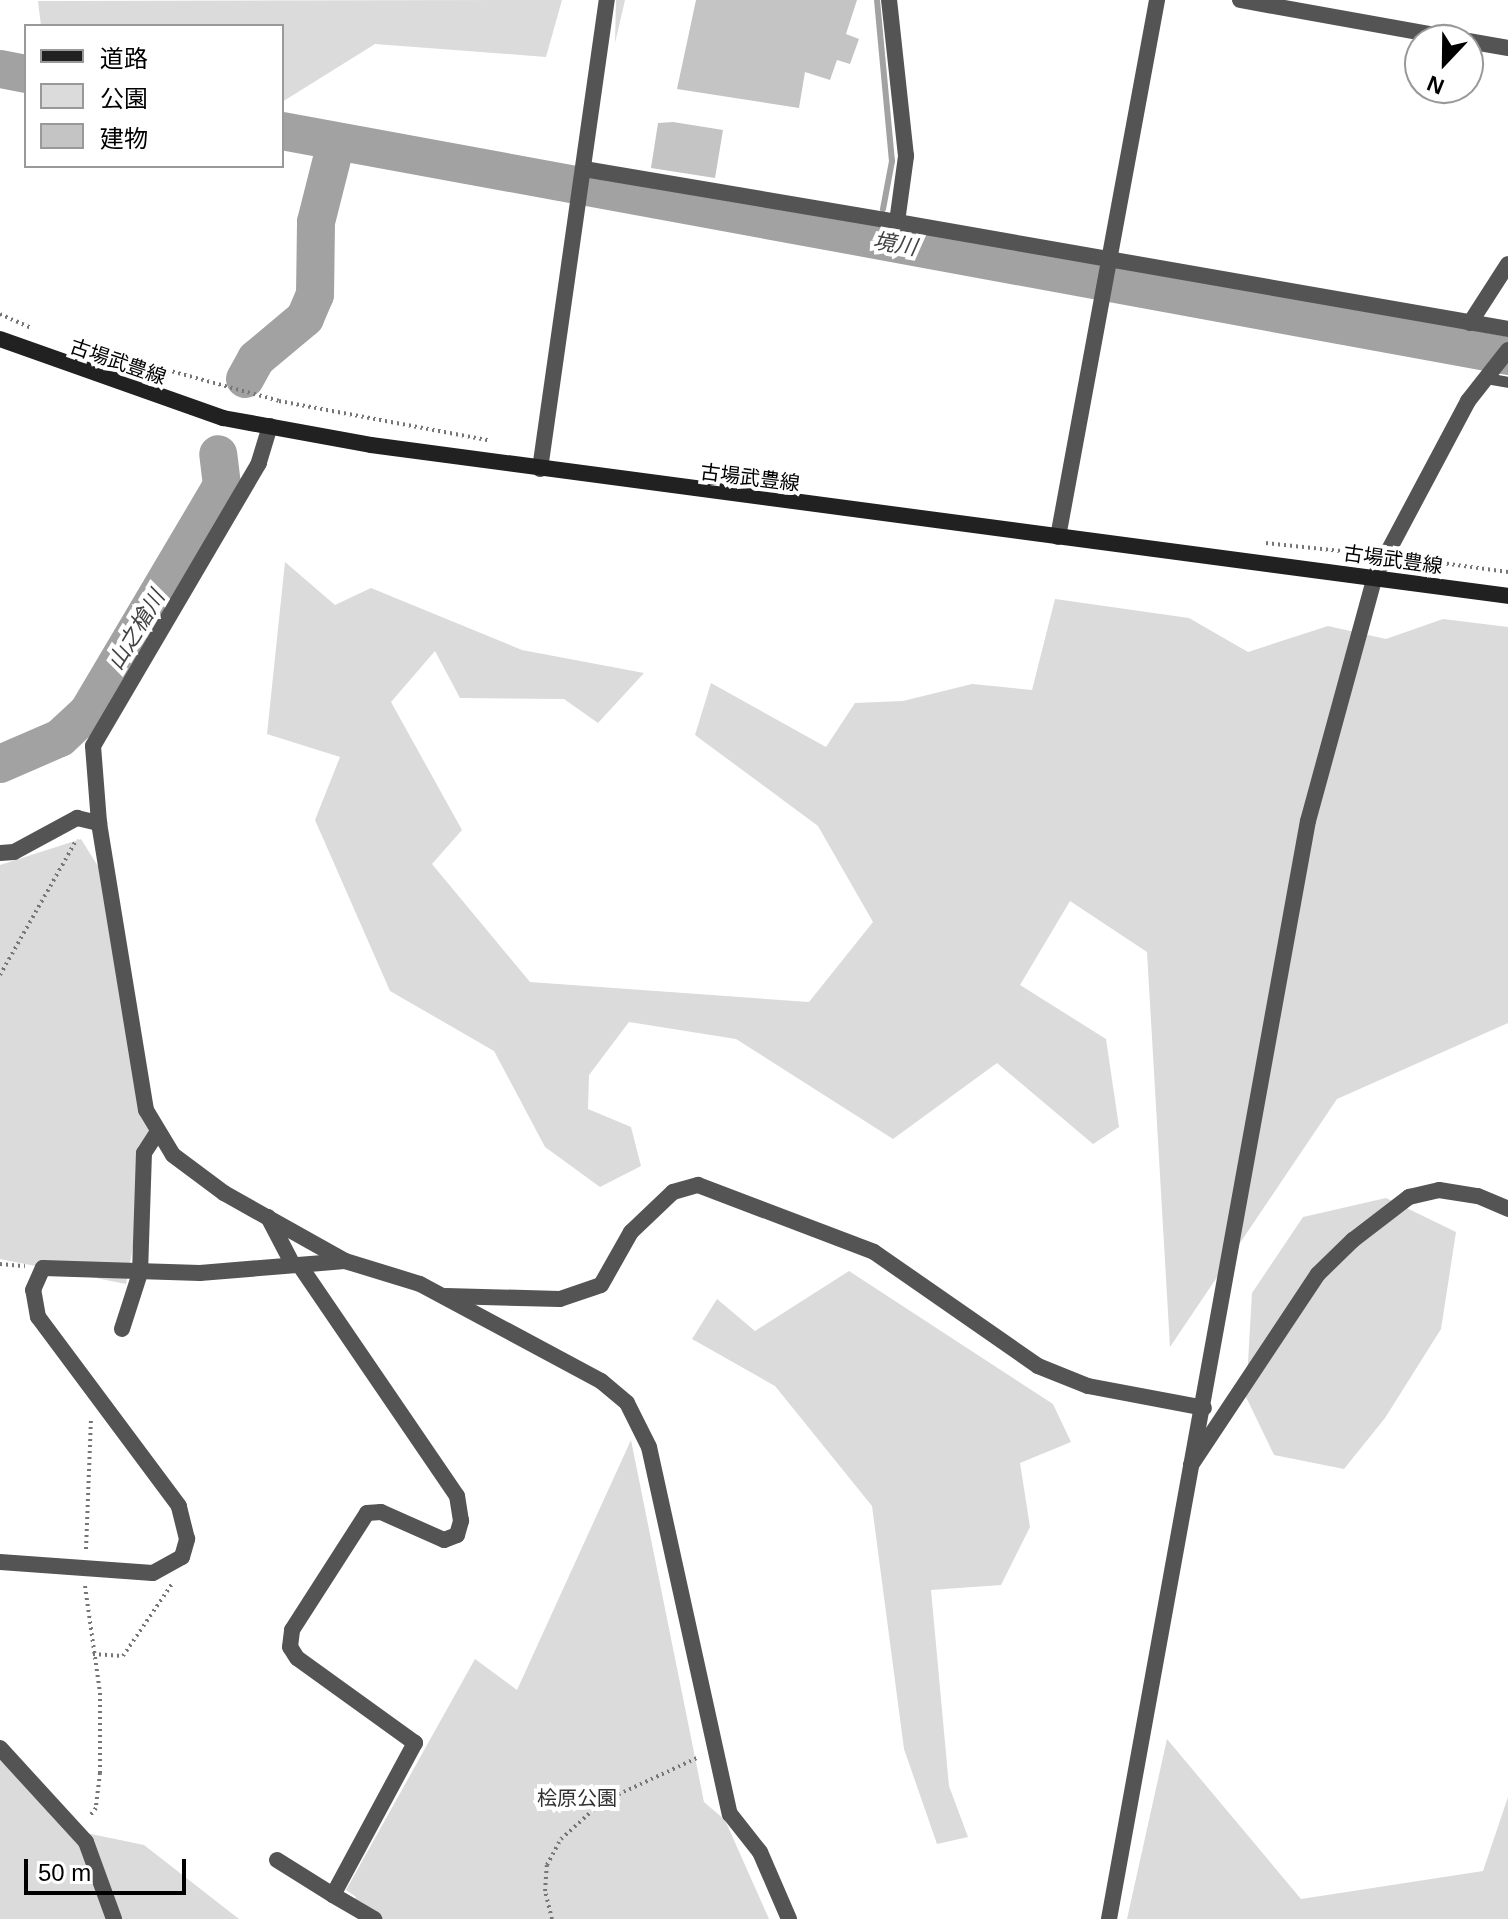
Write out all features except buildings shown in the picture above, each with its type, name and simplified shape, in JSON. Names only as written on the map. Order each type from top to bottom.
[{"type":"main road","name":"古場武豊線","points":[[0,339],[143,393],[270,426],[540,469],[1375,576],[1508,596]]},
{"type":"street","points":[[540,469],[580,211],[607,0]]},
{"type":"street","points":[[889,0],[906,156],[897,222]]},
{"type":"street","points":[[1058,537],[1099,300],[1157,0]]},
{"type":"street","points":[[1240,0],[1404,29]]},
{"type":"street","points":[[1484,43],[1508,48]]},
{"type":"street","points":[[584,169],[1508,329]]},
{"type":"street","points":[[1470,323],[1508,264]]},
{"type":"street","points":[[1109,1919],[1308,821],[1375,576],[1468,401],[1508,350]]},
{"type":"street","points":[[270,426],[259,463],[93,746],[99,823],[146,1110],[157,1133],[195,1175],[345,1261],[441,1295],[601,1381],[627,1403],[649,1447],[730,1814],[760,1852],[789,1919]]},
{"type":"street","points":[[0,853],[14,852],[77,818],[99,823]]},
{"type":"street","points":[[122,1329],[140,1273],[144,1153],[157,1133]]},
{"type":"street","points":[[441,1295],[560,1299],[601,1285],[631,1232],[673,1192],[698,1185],[874,1252],[1038,1366],[1088,1386],[1204,1408]]},
{"type":"street","points":[[1188,1470],[1318,1274],[1353,1240],[1409,1197],[1439,1190],[1478,1196],[1508,1209]]},
{"type":"street","points":[[268,1217],[297,1265],[462,1509],[461,1527],[444,1540],[381,1512],[367,1513],[292,1630],[290,1647],[297,1658],[415,1743],[333,1895]]},
{"type":"street","points":[[0,1562],[86,1565],[153,1573],[182,1557],[187,1523],[179,1506],[99,1395],[38,1317],[33,1290],[43,1268],[200,1273],[345,1261]]},
{"type":"street","points":[[0,1748],[86,1842],[114,1919]]},
{"type":"street","points":[[277,1860],[374,1919]]},
{"type":"lane","points":[[1486,378],[1508,382]]},
{"type":"path","points":[[0,314],[40,332]]},
{"type":"path","points":[[68,342],[279,401],[497,441]]},
{"type":"path","points":[[1262,542],[1508,572]]},
{"type":"path","points":[[0,975],[77,838]]},
{"type":"path","points":[[76,1830],[96,1808],[100,1773],[100,1693],[85,1605],[87,1454],[93,1400],[99,1395]]},
{"type":"path","points":[[93,1654],[123,1656],[176,1577],[182,1557]]},
{"type":"path","points":[[552,1919],[545,1891],[547,1865],[561,1839],[602,1802],[716,1750]]},
{"type":"green space","points":[[562,0],[546,57],[375,44],[284,101],[284,24],[41,24],[38,1]]},
{"type":"green space","points":[[616,0],[625,0],[615,43]]},
{"type":"green space","points":[[285,562],[335,605],[371,588],[522,650],[644,673],[598,723],[564,699],[460,698],[435,651],[391,702],[462,830],[432,864],[530,982],[809,1002],[873,922],[818,826],[695,735],[711,683],[826,747],[855,703],[903,701],[972,684],[1032,690],[1055,599],[1189,618],[1248,652],[1328,626],[1386,639],[1443,619],[1508,627],[1508,1023],[1337,1099],[1170,1347],[1147,952],[1070,901],[1020,985],[1106,1039],[1119,1127],[1093,1144],[997,1063],[893,1139],[736,1039],[629,1022],[589,1075],[588,1109],[631,1127],[641,1166],[600,1187],[545,1147],[494,1051],[390,991],[315,820],[340,757],[267,734]]},
{"type":"green space","points":[[81,839],[104,876],[154,1138],[126,1284],[0,1259],[0,865]]},
{"type":"green space","points":[[1386,1198],[1456,1232],[1441,1329],[1385,1418],[1344,1469],[1274,1455],[1246,1397],[1252,1293],[1303,1217]]},
{"type":"green space","points":[[849,1271],[1053,1404],[1071,1442],[1020,1463],[1030,1527],[1001,1585],[931,1590],[949,1786],[968,1837],[937,1844],[904,1749],[872,1506],[775,1386],[692,1339],[717,1299],[755,1331]]},
{"type":"green space","name":"桧原公園","points":[[631,1440],[704,1802],[725,1820],[769,1919],[378,1919],[354,1902],[356,1897],[346,1890],[475,1659],[517,1690]]},
{"type":"green space","points":[[1167,1739],[1301,1899],[1483,1871],[1508,1797],[1508,1919],[1127,1919]]},
{"type":"green space","points":[[0,1756],[67,1829],[144,1845],[239,1919],[0,1919]]},
{"type":"waterway","points":[[877,0],[892,161],[883,209]]},
{"type":"waterway","name":"境川","points":[[0,69],[24,74]]},
{"type":"waterway","name":"境川","points":[[284,131],[1508,356]]},
{"type":"waterway","name":"山之槍川","points":[[245,379],[256,359],[305,318],[315,295],[316,222],[336,143]]},
{"type":"waterway","name":"山之槍川","points":[[0,764],[60,738],[88,712],[222,485],[218,454]]}]
